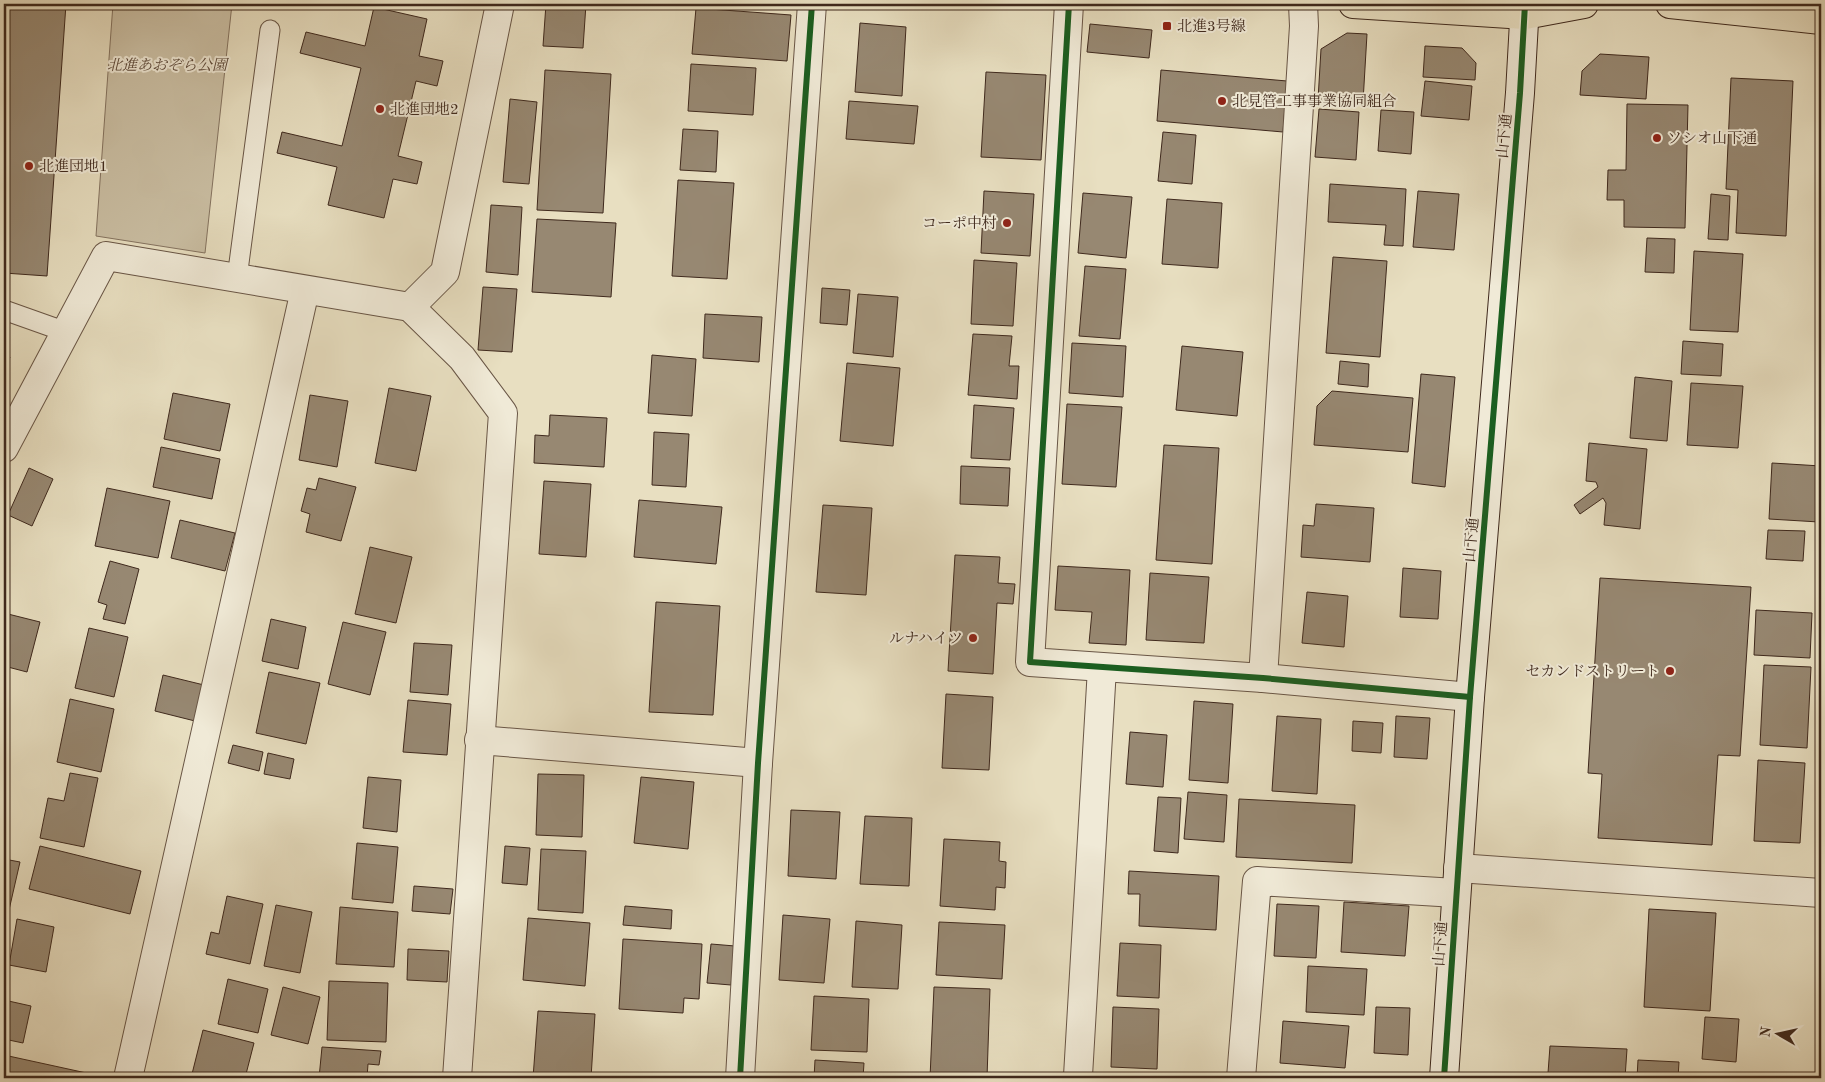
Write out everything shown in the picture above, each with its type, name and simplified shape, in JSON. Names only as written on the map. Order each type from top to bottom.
[{"type":"main road","points":[[1353,4],[1525,9],[1584,4]]},
{"type":"main road","points":[[1670,4],[1821,20]]},
{"type":"street","points":[[410,308],[445,272],[500,4]]},
{"type":"street","points":[[740,1078],[758,763],[812,4]]},
{"type":"street","points":[[1069,4],[1030,662],[1263,678],[1470,697]]},
{"type":"street","points":[[1263,678],[1304,26],[1303,4]]},
{"type":"street","name":"山下通","points":[[1444,1078],[1470,697],[1520,93],[1525,9]]},
{"type":"street","points":[[4,448],[106,256],[410,308],[462,358],[503,413],[457,1078]]},
{"type":"street","points":[[128,1078],[305,290]]},
{"type":"street","points":[[1078,1076],[1102,668]]},
{"type":"street","points":[[479,740],[758,763]]},
{"type":"street","points":[[1241,1078],[1257,882],[1457,881],[1821,893]]},
{"type":"lane","points":[[237,278],[270,30]]},
{"type":"lane","points":[[4,310],[66,332]]},
{"type":"green space","name":"北進あおぞら公園","points":[[113,4],[232,4],[205,253],[96,236]]},
{"type":"building","name":"北進団地1","points":[[8,4],[66,4],[47,276],[4,273],[4,60]]},
{"type":"building","points":[[546,4],[586,4],[583,48],[543,46]]},
{"type":"building","name":"北進団地2","points":[[374,7],[427,19],[419,56],[443,61],[437,86],[416,81],[398,156],[422,162],[417,184],[393,179],[384,218],[328,205],[337,167],[277,153],[282,132],[342,146],[361,68],[300,53],[306,32],[365,46]]},
{"type":"building","points":[[696,8],[791,15],[787,61],[692,54]]},
{"type":"building","points":[[860,23],[906,27],[902,96],[855,92]]},
{"type":"building","points":[[1090,24],[1152,30],[1149,58],[1087,52]]},
{"type":"building","points":[[1347,33],[1367,34],[1363,102],[1318,100],[1321,49]]},
{"type":"building","points":[[1425,46],[1462,48],[1476,63],[1475,80],[1423,77]]},
{"type":"building","points":[[1600,54],[1649,57],[1646,99],[1580,95],[1582,71]]},
{"type":"building","points":[[691,64],[756,68],[753,115],[688,111]]},
{"type":"building","points":[[545,70],[611,74],[603,213],[537,210]]},
{"type":"building","name":"北見管工事事業協同組合","points":[[1161,70],[1287,81],[1283,132],[1157,121]]},
{"type":"building","points":[[986,72],[1046,75],[1041,160],[981,157]]},
{"type":"building","points":[[1731,78],[1793,81],[1786,236],[1736,233],[1738,190],[1726,189]]},
{"type":"building","points":[[1425,81],[1472,86],[1469,120],[1421,116]]},
{"type":"building","points":[[510,99],[537,102],[529,184],[503,182]]},
{"type":"building","points":[[849,101],[918,106],[914,144],[846,139]]},
{"type":"building","name":"ソシオ山下通","points":[[1627,104],[1688,105],[1685,228],[1624,227],[1624,200],[1607,200],[1608,170],[1626,170]]},
{"type":"building","points":[[1319,109],[1359,112],[1356,160],[1315,157]]},
{"type":"building","points":[[1381,110],[1414,112],[1411,154],[1378,151]]},
{"type":"building","points":[[683,129],[718,131],[716,172],[680,170]]},
{"type":"building","points":[[1163,132],[1196,135],[1192,184],[1158,181]]},
{"type":"building","points":[[678,180],[734,183],[727,279],[672,276]]},
{"type":"building","points":[[1330,184],[1406,189],[1403,246],[1384,245],[1386,225],[1328,222]]},
{"type":"building","name":"コーポ中村","points":[[984,191],[1034,194],[1030,256],[981,253]]},
{"type":"building","points":[[1418,191],[1459,194],[1454,250],[1413,247]]},
{"type":"building","points":[[1083,193],[1132,197],[1126,258],[1078,253]]},
{"type":"building","points":[[1711,194],[1730,196],[1728,240],[1708,239]]},
{"type":"building","points":[[1167,199],[1222,203],[1218,268],[1162,264]]},
{"type":"building","points":[[491,205],[522,207],[518,275],[486,272]]},
{"type":"building","points":[[537,219],[616,223],[611,297],[532,292]]},
{"type":"building","points":[[1647,238],[1675,239],[1674,273],[1645,272]]},
{"type":"building","points":[[1694,251],[1743,254],[1738,332],[1690,330]]},
{"type":"building","points":[[1333,257],[1387,261],[1380,357],[1326,353]]},
{"type":"building","points":[[974,260],[1017,263],[1013,326],[971,324]]},
{"type":"building","points":[[1085,266],[1126,269],[1120,339],[1079,336]]},
{"type":"building","points":[[483,287],[517,289],[512,352],[478,350]]},
{"type":"building","points":[[822,288],[850,290],[847,325],[820,323]]},
{"type":"building","points":[[858,294],[898,297],[893,357],[853,353]]},
{"type":"building","points":[[705,314],[762,317],[759,362],[703,358]]},
{"type":"building","points":[[973,334],[1012,336],[1009,366],[1019,366],[1017,399],[968,395]]},
{"type":"building","points":[[1683,341],[1723,344],[1721,376],[1681,374]]},
{"type":"building","points":[[1072,343],[1126,346],[1123,397],[1069,393]]},
{"type":"building","points":[[1182,346],[1243,352],[1237,416],[1176,410]]},
{"type":"building","points":[[4,353],[10,357],[4,370]]},
{"type":"building","points":[[652,355],[696,359],[692,416],[648,413]]},
{"type":"building","points":[[1340,361],[1369,364],[1368,387],[1338,384]]},
{"type":"building","points":[[847,363],[900,368],[893,446],[840,441]]},
{"type":"building","points":[[1421,374],[1455,377],[1445,487],[1412,483]]},
{"type":"building","points":[[1635,377],[1672,381],[1667,441],[1630,438]]},
{"type":"building","points":[[1691,383],[1743,386],[1738,448],[1687,445]]},
{"type":"building","points":[[389,388],[431,396],[416,471],[375,463]]},
{"type":"building","points":[[1332,391],[1413,398],[1408,452],[1314,445],[1317,406]]},
{"type":"building","points":[[173,393],[230,404],[220,451],[164,439]]},
{"type":"building","points":[[310,395],[348,401],[337,467],[299,460]]},
{"type":"building","points":[[1067,404],[1122,407],[1116,487],[1062,484]]},
{"type":"building","points":[[974,405],[1014,408],[1010,460],[971,458]]},
{"type":"building","points":[[550,415],[607,418],[604,467],[534,463],[535,435],[549,436]]},
{"type":"building","points":[[654,432],[689,434],[686,487],[652,485]]},
{"type":"building","points":[[1589,443],[1647,449],[1640,529],[1604,525],[1606,503],[1603,498],[1580,514],[1574,505],[1598,487],[1596,482],[1586,481]]},
{"type":"building","points":[[1164,445],[1219,448],[1212,564],[1156,560]]},
{"type":"building","points":[[161,447],[220,459],[212,499],[153,487]]},
{"type":"building","points":[[1772,463],[1821,466],[1819,522],[1769,519]]},
{"type":"building","points":[[961,466],[1010,468],[1008,506],[960,504]]},
{"type":"building","points":[[29,468],[53,479],[32,526],[8,515]]},
{"type":"building","points":[[319,478],[356,487],[341,541],[306,532],[310,514],[301,511],[307,488],[316,490]]},
{"type":"building","points":[[544,481],[591,484],[586,557],[539,554]]},
{"type":"building","points":[[107,488],[170,501],[158,558],[95,546]]},
{"type":"building","points":[[639,500],[722,507],[716,564],[634,557]]},
{"type":"building","points":[[1316,504],[1374,508],[1370,562],[1301,557],[1303,525],[1314,526]]},
{"type":"building","points":[[823,505],[872,508],[866,595],[816,592]]},
{"type":"building","points":[[180,520],[235,533],[225,571],[171,558]]},
{"type":"building","points":[[1768,530],[1805,531],[1803,561],[1766,559]]},
{"type":"building","points":[[370,547],[412,557],[396,623],[355,614]]},
{"type":"building","name":"ルナハイツ","points":[[955,555],[1000,557],[998,583],[1015,584],[1013,604],[997,603],[993,674],[948,671]]},
{"type":"building","points":[[110,561],[139,569],[125,624],[103,619],[107,605],[98,602]]},
{"type":"building","points":[[1058,566],[1130,570],[1126,645],[1089,643],[1092,612],[1055,610]]},
{"type":"building","points":[[1403,568],[1441,571],[1438,619],[1400,617]]},
{"type":"building","points":[[1150,573],[1209,577],[1204,643],[1146,640]]},
{"type":"building","name":"セカンドストリート","points":[[1600,578],[1751,587],[1740,756],[1718,755],[1712,845],[1598,838],[1602,774],[1588,773]]},
{"type":"building","points":[[1307,592],[1348,596],[1344,647],[1302,643]]},
{"type":"building","points":[[656,602],[720,606],[713,715],[649,712]]},
{"type":"building","points":[[1756,610],[1812,613],[1810,658],[1754,655]]},
{"type":"building","points":[[4,613],[40,622],[27,672],[4,666]]},
{"type":"building","points":[[271,619],[306,627],[298,669],[262,661]]},
{"type":"building","points":[[343,622],[386,632],[370,695],[328,684]]},
{"type":"building","points":[[89,628],[128,637],[114,697],[75,688]]},
{"type":"building","points":[[414,643],[452,645],[448,695],[410,692]]},
{"type":"building","points":[[1764,665],[1811,667],[1807,748],[1760,745]]},
{"type":"building","points":[[269,672],[320,683],[306,744],[256,733]]},
{"type":"building","points":[[163,675],[204,685],[195,721],[155,711]]},
{"type":"building","points":[[946,694],[993,697],[989,770],[942,768]]},
{"type":"building","points":[[70,699],[114,709],[101,772],[57,762]]},
{"type":"building","points":[[408,700],[451,704],[447,755],[403,752]]},
{"type":"building","points":[[1194,701],[1233,704],[1228,783],[1189,780]]},
{"type":"building","points":[[1277,716],[1321,719],[1317,794],[1272,791]]},
{"type":"building","points":[[1396,716],[1430,718],[1427,759],[1394,757]]},
{"type":"building","points":[[1353,721],[1383,723],[1381,753],[1352,751]]},
{"type":"building","points":[[1130,732],[1167,735],[1163,787],[1126,784]]},
{"type":"building","points":[[233,745],[263,752],[259,771],[228,763]]},
{"type":"building","points":[[268,753],[294,759],[290,779],[264,774]]},
{"type":"building","points":[[1758,760],[1805,763],[1800,843],[1754,841]]},
{"type":"building","points":[[70,773],[98,778],[84,847],[40,838],[48,798],[64,801]]},
{"type":"building","points":[[538,774],[584,775],[582,837],[536,835]]},
{"type":"building","points":[[368,777],[401,780],[397,832],[363,828]]},
{"type":"building","points":[[641,777],[694,782],[688,849],[634,843]]},
{"type":"building","points":[[1188,792],[1227,795],[1224,842],[1184,839]]},
{"type":"building","points":[[1158,797],[1181,798],[1178,853],[1154,851]]},
{"type":"building","points":[[1239,799],[1355,805],[1352,863],[1236,857]]},
{"type":"building","points":[[791,810],[840,812],[836,879],[788,876]]},
{"type":"building","points":[[865,816],[912,818],[909,886],[860,884]]},
{"type":"building","points":[[944,839],[1000,842],[999,861],[1006,862],[1005,888],[996,887],[995,910],[940,906]]},
{"type":"building","points":[[357,843],[398,847],[393,903],[352,899]]},
{"type":"building","points":[[40,846],[141,871],[130,914],[29,889]]},
{"type":"building","points":[[505,846],[530,848],[527,885],[502,883]]},
{"type":"building","points":[[541,849],[586,851],[583,913],[538,910]]},
{"type":"building","points":[[4,859],[20,862],[9,910],[4,909]]},
{"type":"building","points":[[1129,871],[1219,876],[1216,930],[1139,926],[1140,894],[1128,894]]},
{"type":"building","points":[[414,886],[453,889],[450,914],[412,911]]},
{"type":"building","points":[[227,896],[263,904],[250,964],[206,954],[211,932],[219,934]]},
{"type":"building","points":[[1344,902],[1409,906],[1405,956],[1341,952]]},
{"type":"building","points":[[1277,904],[1319,906],[1316,958],[1274,956]]},
{"type":"building","points":[[276,905],[312,912],[300,973],[264,966]]},
{"type":"building","points":[[625,906],[672,910],[671,929],[623,925]]},
{"type":"building","points":[[340,907],[398,912],[394,967],[336,964]]},
{"type":"building","points":[[1649,909],[1716,913],[1710,1011],[1644,1007]]},
{"type":"building","points":[[783,915],[830,919],[824,983],[779,980]]},
{"type":"building","points":[[528,918],[590,923],[585,986],[523,980]]},
{"type":"building","points":[[17,919],[54,927],[46,972],[9,965]]},
{"type":"building","points":[[856,921],[902,925],[898,989],[852,987]]},
{"type":"building","points":[[939,922],[1005,925],[1002,979],[936,975]]},
{"type":"building","points":[[623,939],[702,944],[699,999],[684,998],[683,1013],[619,1009]]},
{"type":"building","points":[[1120,943],[1161,945],[1159,998],[1117,996]]},
{"type":"building","points":[[711,944],[735,946],[731,985],[707,983]]},
{"type":"building","points":[[408,949],[449,951],[447,982],[407,980]]},
{"type":"building","points":[[1308,966],[1367,969],[1364,1015],[1306,1012]]},
{"type":"building","points":[[228,979],[268,989],[258,1033],[218,1024]]},
{"type":"building","points":[[329,981],[388,983],[386,1042],[327,1040]]},
{"type":"building","points":[[283,987],[320,997],[308,1044],[271,1035]]},
{"type":"building","points":[[934,987],[990,989],[987,1078],[930,1078]]},
{"type":"building","points":[[814,996],[869,999],[867,1052],[811,1050]]},
{"type":"building","points":[[4,1000],[31,1006],[23,1043],[4,1039]]},
{"type":"building","points":[[1113,1007],[1159,1009],[1157,1069],[1111,1067]]},
{"type":"building","points":[[1376,1007],[1410,1008],[1408,1055],[1374,1053]]},
{"type":"building","points":[[538,1011],[595,1014],[591,1078],[533,1078]]},
{"type":"building","points":[[1705,1017],[1739,1019],[1736,1062],[1702,1059]]},
{"type":"building","points":[[1283,1021],[1349,1026],[1345,1068],[1280,1063]]},
{"type":"building","points":[[203,1030],[254,1043],[245,1078],[191,1078]]},
{"type":"building","points":[[1550,1046],[1627,1049],[1625,1078],[1537,1078],[1537,1073],[1548,1073]]},
{"type":"building","points":[[322,1047],[381,1051],[379,1065],[368,1064],[367,1078],[319,1078]]},
{"type":"building","points":[[4,1055],[91,1074],[90,1078],[4,1078]]},
{"type":"building","points":[[815,1060],[864,1063],[863,1078],[814,1078]]},
{"type":"building","points":[[1638,1060],[1679,1062],[1678,1078],[1637,1078]]},
{"type":"building","points":[[1101,1076],[1166,1078],[1101,1078]]},
{"type":"cycle path","points":[[740,1078],[758,763],[812,4]]},
{"type":"cycle path","points":[[1069,4],[1030,662],[1263,678],[1470,697]]},
{"type":"cycle path","points":[[1444,1078],[1470,697],[1520,93],[1525,4]]},
{"type":"place","name":"北進3号線","points":[[1167,26]]},
{"type":"place","name":"北見管工事事業協同組合","points":[[1222,101]]},
{"type":"place","name":"北進団地2","points":[[380,109]]},
{"type":"place","name":"ソシオ山下通","points":[[1657,138]]},
{"type":"place","name":"北進団地1","points":[[29,166]]},
{"type":"place","name":"コーポ中村","points":[[1007,223]]},
{"type":"place","name":"ルナハイツ","points":[[973,638]]},
{"type":"place","name":"セカンドストリート","points":[[1670,671]]}]
